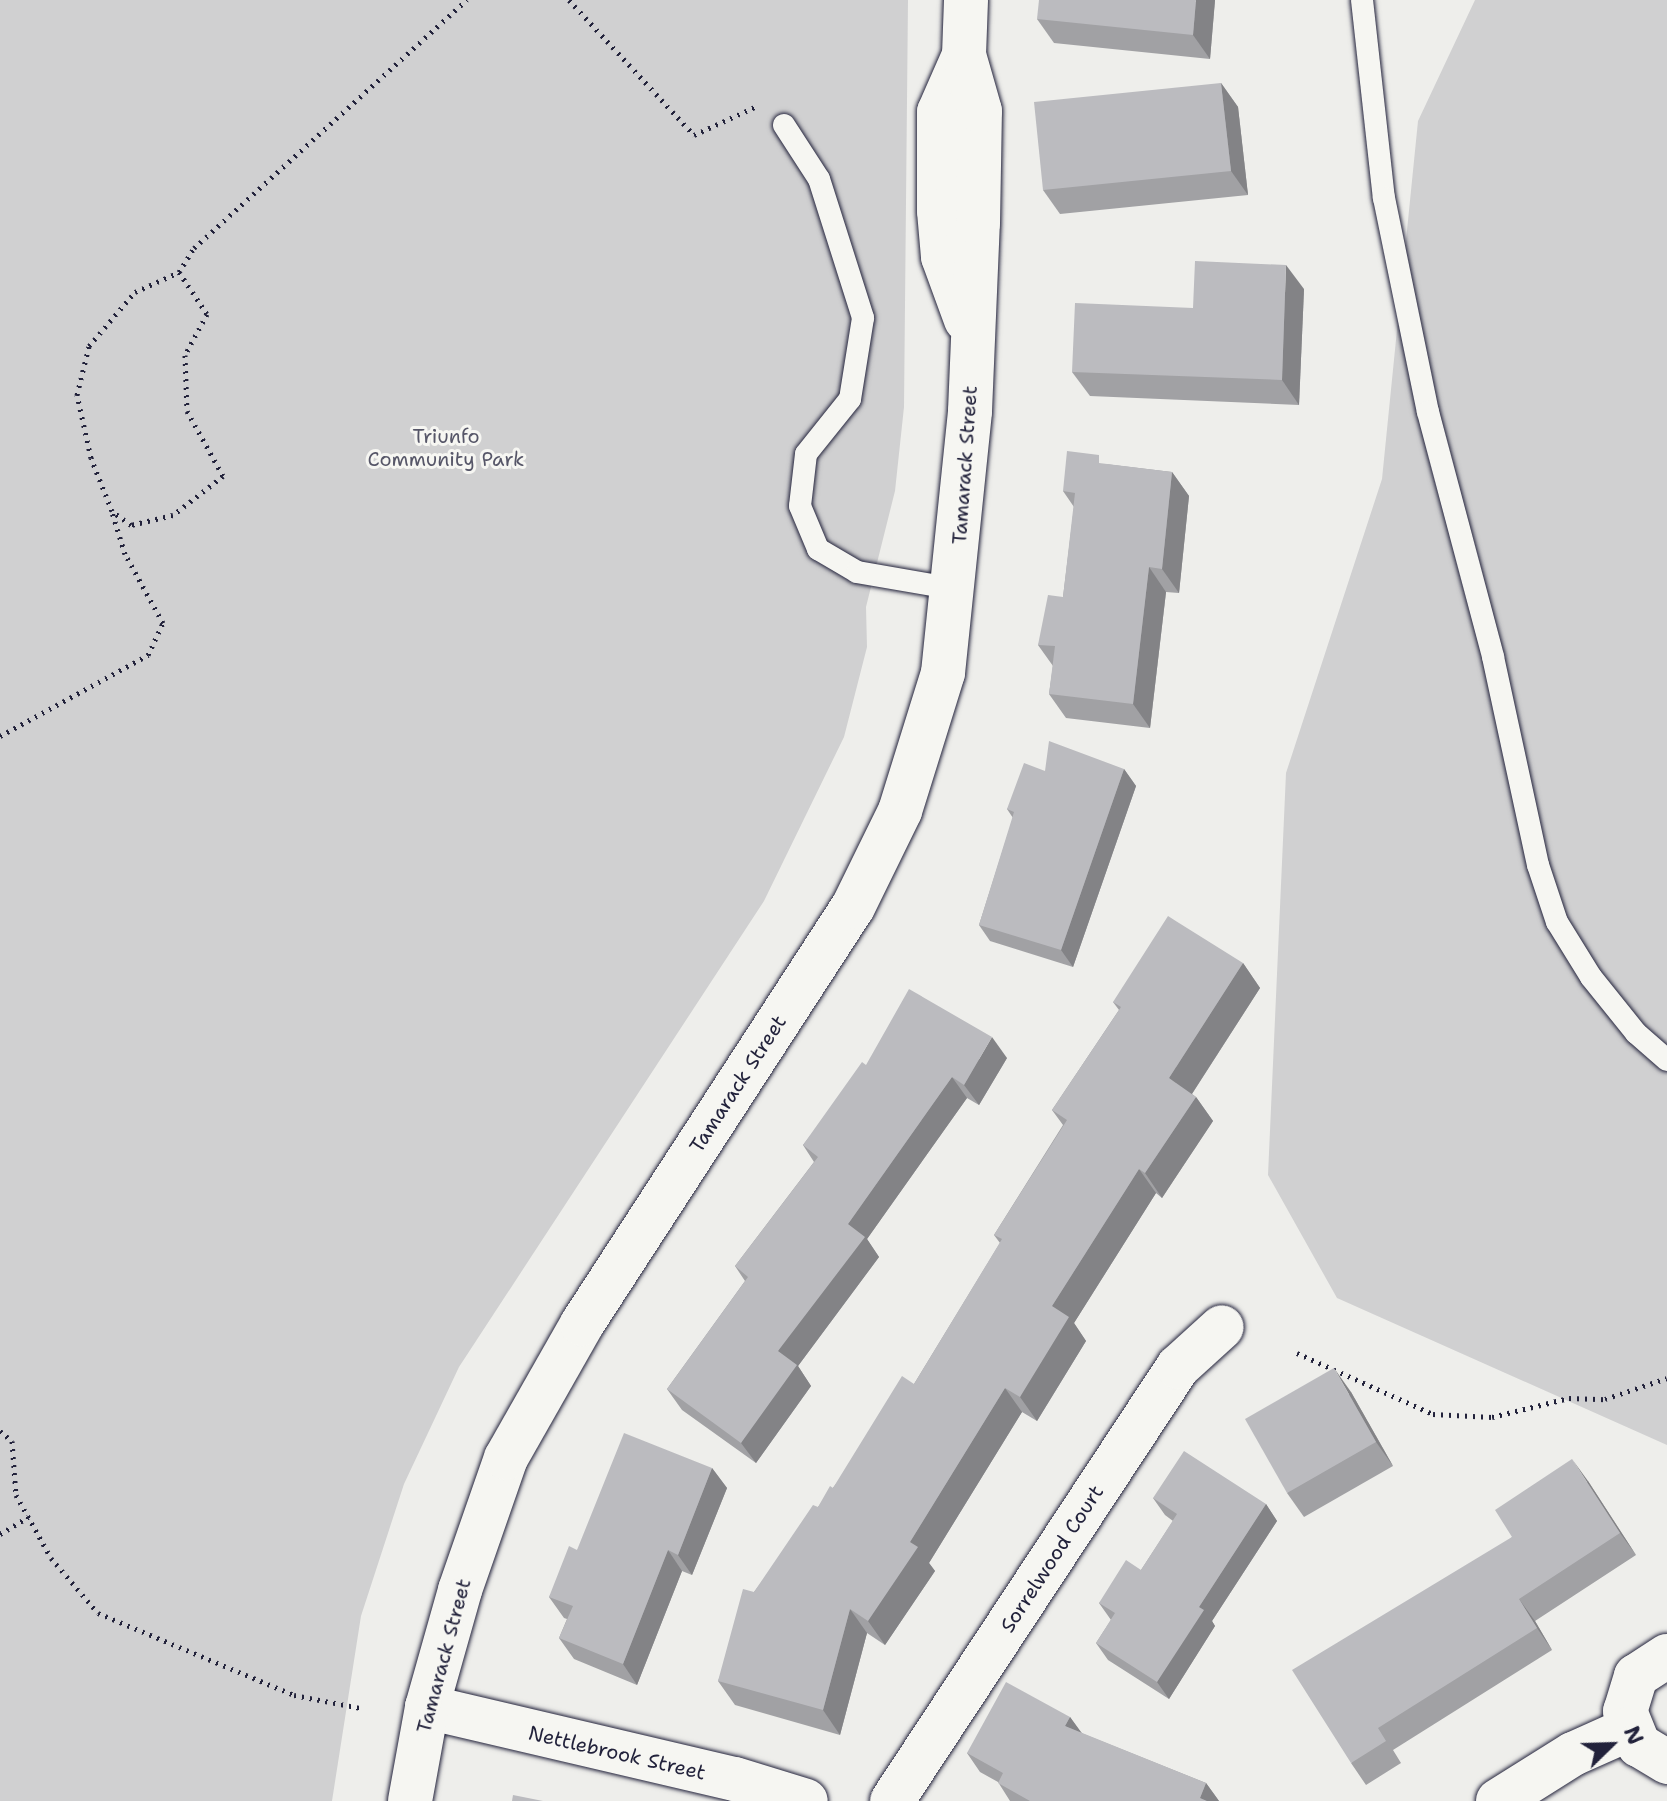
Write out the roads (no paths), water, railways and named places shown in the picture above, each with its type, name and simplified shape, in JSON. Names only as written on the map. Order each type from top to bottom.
[{"type":"street","name":"Tamarack Street","points":[[410,1801],[427,1707],[460,1590],[506,1458],[538,1396],[853,907],[900,811],[943,673],[955,589],[973,341],[943,257],[939,211],[939,112],[964,55],[966,0]]},
{"type":"street","name":"Sorrelwood Court","points":[[892,1801],[1178,1367],[1222,1327]]},
{"type":"street","points":[[1667,1656],[1649,1663],[1627,1693],[1629,1729],[1639,1745],[1667,1762]]},
{"type":"street","name":"Nettlebrook Street","points":[[427,1707],[735,1779],[806,1801]]},
{"type":"street","points":[[1498,1801],[1573,1754],[1629,1729]]},
{"type":"lane","points":[[1362,0],[1384,198],[1396,259],[1428,412],[1493,657],[1538,865],[1557,922],[1591,977],[1636,1033],[1667,1060]]},
{"type":"lane","points":[[784,125],[819,179],[863,318],[850,399],[806,454],[800,506],[818,549],[857,572],[955,589]]},
{"type":"park label","name":"Triunfo Community Park","points":[[446,448]]}]
